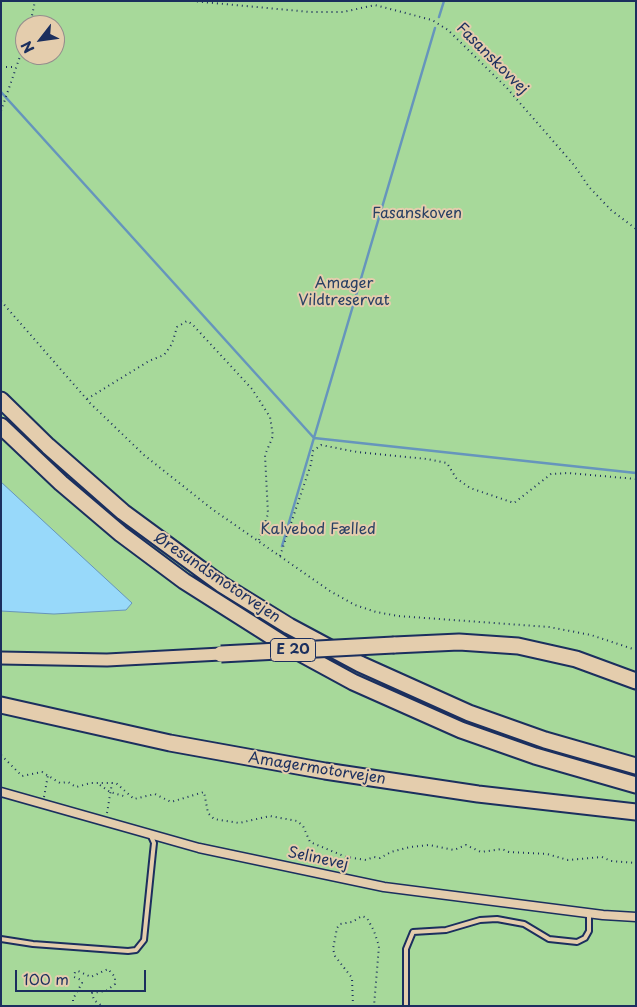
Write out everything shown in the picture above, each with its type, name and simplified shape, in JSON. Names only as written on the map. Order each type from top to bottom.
[{"type":"highway","name":"Øresundsmotorvejen","points":[[1,400],[48,446],[123,512],[214,579],[289,626],[374,671],[462,710],[545,740],[636,766]]},
{"type":"highway","name":"Øresundsmotorvejen","points":[[1,426],[61,483],[121,534],[184,581],[285,645],[362,686],[461,730],[535,756],[636,784]]},
{"type":"highway","points":[[221,654],[394,645],[469,643],[518,646],[576,659],[636,681]]},
{"type":"highway","name":"Amagermotorvejen","points":[[1,705],[170,743],[306,768],[478,794],[636,812]]},
{"type":"street","points":[[1,658],[107,660],[221,654]]},
{"type":"street","name":"Selinevej","points":[[1,792],[199,848],[384,886],[590,913],[636,917]]},
{"type":"lane","points":[[1,939],[32,944],[128,952],[136,950],[144,940],[154,843],[150,834]]},
{"type":"lane","points":[[406,1006],[406,949],[413,932],[446,930],[480,920],[497,919],[524,924],[550,939],[577,942],[585,938],[589,931],[590,913]]},
{"type":"path","points":[[32,15],[35,1]]},
{"type":"path","name":"Fasanskovvej","points":[[192,1],[310,12],[344,12],[375,5],[432,20],[448,30],[506,87],[574,164],[589,187],[611,210],[636,229]]},
{"type":"path","points":[[1,67],[15,67],[1,111]]},
{"type":"path","points":[[1,301],[87,399],[144,455],[212,508],[330,591],[355,605],[376,612],[549,627],[591,635],[636,650]]},
{"type":"path","points":[[87,399],[134,372],[149,361],[164,355],[172,344],[177,327],[187,321],[192,324],[252,389],[270,417],[273,436],[265,455],[268,514],[259,540]]},
{"type":"path","points":[[280,556],[311,464],[313,451],[315,447],[321,445],[357,452],[428,459],[447,463],[456,478],[470,488],[514,503],[551,474],[568,473],[636,480]]},
{"type":"path","points":[[1,754],[22,776],[30,776],[39,772],[48,775],[60,783],[68,782],[76,787],[91,783],[112,783],[120,786],[130,797]]},
{"type":"path","points":[[44,795],[48,775]]},
{"type":"path","points":[[106,814],[112,783]]},
{"type":"path","points":[[98,784],[110,792],[130,797],[140,799],[155,794],[171,802],[202,792],[208,813],[214,820],[239,823],[270,816],[297,821],[303,826],[306,838],[314,845],[346,857],[366,860],[374,857],[380,858],[391,852],[410,847],[429,846],[454,850],[466,845],[481,852],[502,849],[509,852],[546,854],[568,860],[602,857],[611,861],[636,862]]},
{"type":"path","points":[[352,1006],[352,978],[335,956],[333,949],[337,928],[340,924],[352,922],[362,916],[367,918],[379,946],[374,1006]]},
{"type":"path","points":[[73,1006],[73,1000],[82,983],[81,980],[74,977],[75,972],[78,971],[90,977],[108,969],[115,978],[115,984],[106,991],[92,993],[94,1000],[102,1006]]},
{"type":"green space","name":"Kalvebod Fælled","points":[[1,1],[636,1],[636,1006],[1,1006]]},
{"type":"water","points":[[1,482],[132,603],[126,610],[54,614],[1,611]]},
{"type":"waterway","points":[[439,17],[444,1]]},
{"type":"waterway","points":[[282,546],[435,28]]},
{"type":"waterway","points":[[1,92],[314,438],[636,473]]},
{"type":"park label","name":"Fasanskoven","points":[[417,214]]},
{"type":"park label","name":"Amager Vildtreservat","points":[[344,292]]}]
